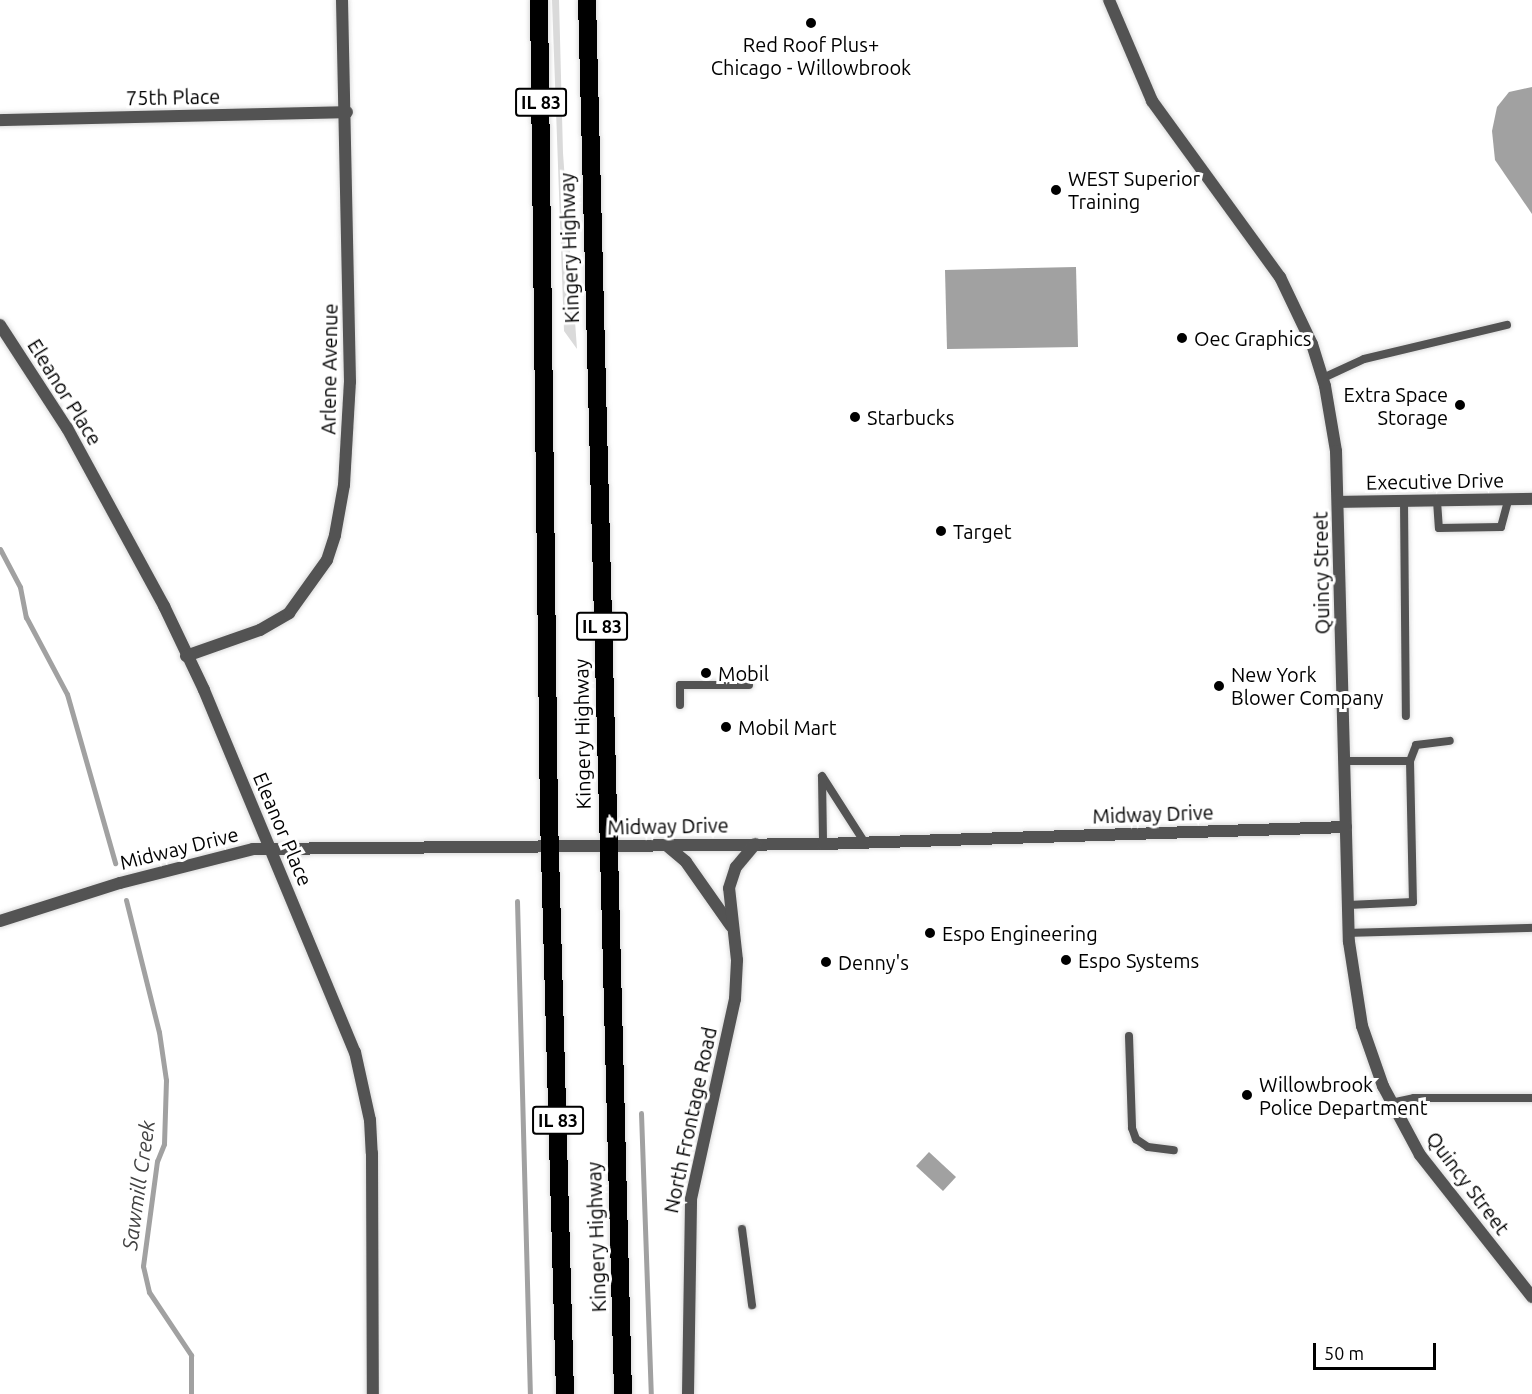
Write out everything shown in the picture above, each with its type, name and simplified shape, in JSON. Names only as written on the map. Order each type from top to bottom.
[{"type":"highway","name":"Kingery Highway","points":[[539,0],[551,846],[565,1394]]},
{"type":"highway","name":"Kingery Highway","points":[[587,0],[623,1394]]},
{"type":"street","name":"Arlene Avenue","points":[[186,656],[260,630],[289,613],[327,560],[335,535],[344,485],[350,382],[347,112],[342,0]]},
{"type":"street","name":"Quincy Street","points":[[1109,0],[1152,101],[1280,277],[1312,344],[1323,378],[1334,429],[1339,502],[1348,933],[1362,1026],[1391,1103],[1434,1174],[1532,1297]]},
{"type":"street","name":"75th Place","points":[[0,120],[347,112]]},
{"type":"street","name":"Eleanor Place","points":[[0,325],[107,499],[165,606],[344,1025],[364,1083],[372,1154],[373,1394]]},
{"type":"street","name":"Executive Drive","points":[[1339,502],[1532,499]]},
{"type":"street","name":"Midway Drive","points":[[0,921],[183,865],[270,849],[823,844],[1346,827]]},
{"type":"street","name":"North Frontage Road","points":[[688,1394],[688,1226],[701,1144],[735,999],[736,960],[729,888],[736,867],[755,844]]},
{"type":"street","points":[[666,845],[686,862],[732,927]]},
{"type":"lane","points":[[1323,378],[1364,360],[1507,325]]},
{"type":"lane","points":[[1437,501],[1439,528],[1501,527],[1508,500]]},
{"type":"lane","points":[[1404,501],[1406,716]]},
{"type":"lane","points":[[680,705],[680,685],[749,685]]},
{"type":"lane","points":[[1348,905],[1413,902],[1410,761],[1416,745],[1450,741]]},
{"type":"lane","points":[[1344,761],[1410,761]]},
{"type":"lane","points":[[823,844],[822,776],[865,843]]},
{"type":"lane","points":[[1348,933],[1532,928]]},
{"type":"lane","points":[[1129,1036],[1132,1128],[1136,1139],[1148,1148],[1174,1150]]},
{"type":"lane","points":[[1391,1103],[1414,1098],[1532,1098]]},
{"type":"lane","points":[[742,1229],[752,1305]]},
{"type":"shaded area","points":[[552,0],[559,0],[563,153],[577,349],[564,331]]},
{"type":"shaded area","points":[[1532,87],[1532,214],[1495,160],[1492,131],[1497,107],[1509,92]]},
{"type":"shaded area","points":[[1076,267],[1078,347],[947,349],[945,270]]},
{"type":"shaded area","points":[[929,1152],[956,1177],[943,1191],[916,1166]]},
{"type":"waterway","name":"Sawmill Creek","points":[[0,549],[20,587],[26,617],[67,694],[115,863]]},
{"type":"waterway","name":"Sawmill Creek","points":[[126,900],[159,1032],[166,1080],[164,1144],[157,1161],[143,1266],[149,1292],[191,1355],[191,1394]]},
{"type":"waterway","points":[[517,901],[530,1394]]},
{"type":"waterway","points":[[641,1113],[651,1394]]},
{"type":"place","name":"Red Roof Plus+ Chicago - Willowbrook","points":[[811,23]]},
{"type":"place","name":"WEST Superior Training","points":[[1056,190]]},
{"type":"place","name":"Oec Graphics","points":[[1182,338]]},
{"type":"place","name":"Extra Space Storage","points":[[1460,405]]},
{"type":"place","name":"Starbucks","points":[[855,417]]},
{"type":"place","name":"Target","points":[[941,531]]},
{"type":"place","name":"Mobil","points":[[706,673]]},
{"type":"place","name":"New York Blower Company","points":[[1219,686]]},
{"type":"place","name":"Mobil Mart","points":[[726,727]]},
{"type":"place","name":"Espo Engineering","points":[[930,933]]},
{"type":"place","name":"Espo Systems","points":[[1066,960]]},
{"type":"place","name":"Denny's","points":[[826,962]]},
{"type":"place","name":"Willowbrook Police Department","points":[[1247,1095]]}]
